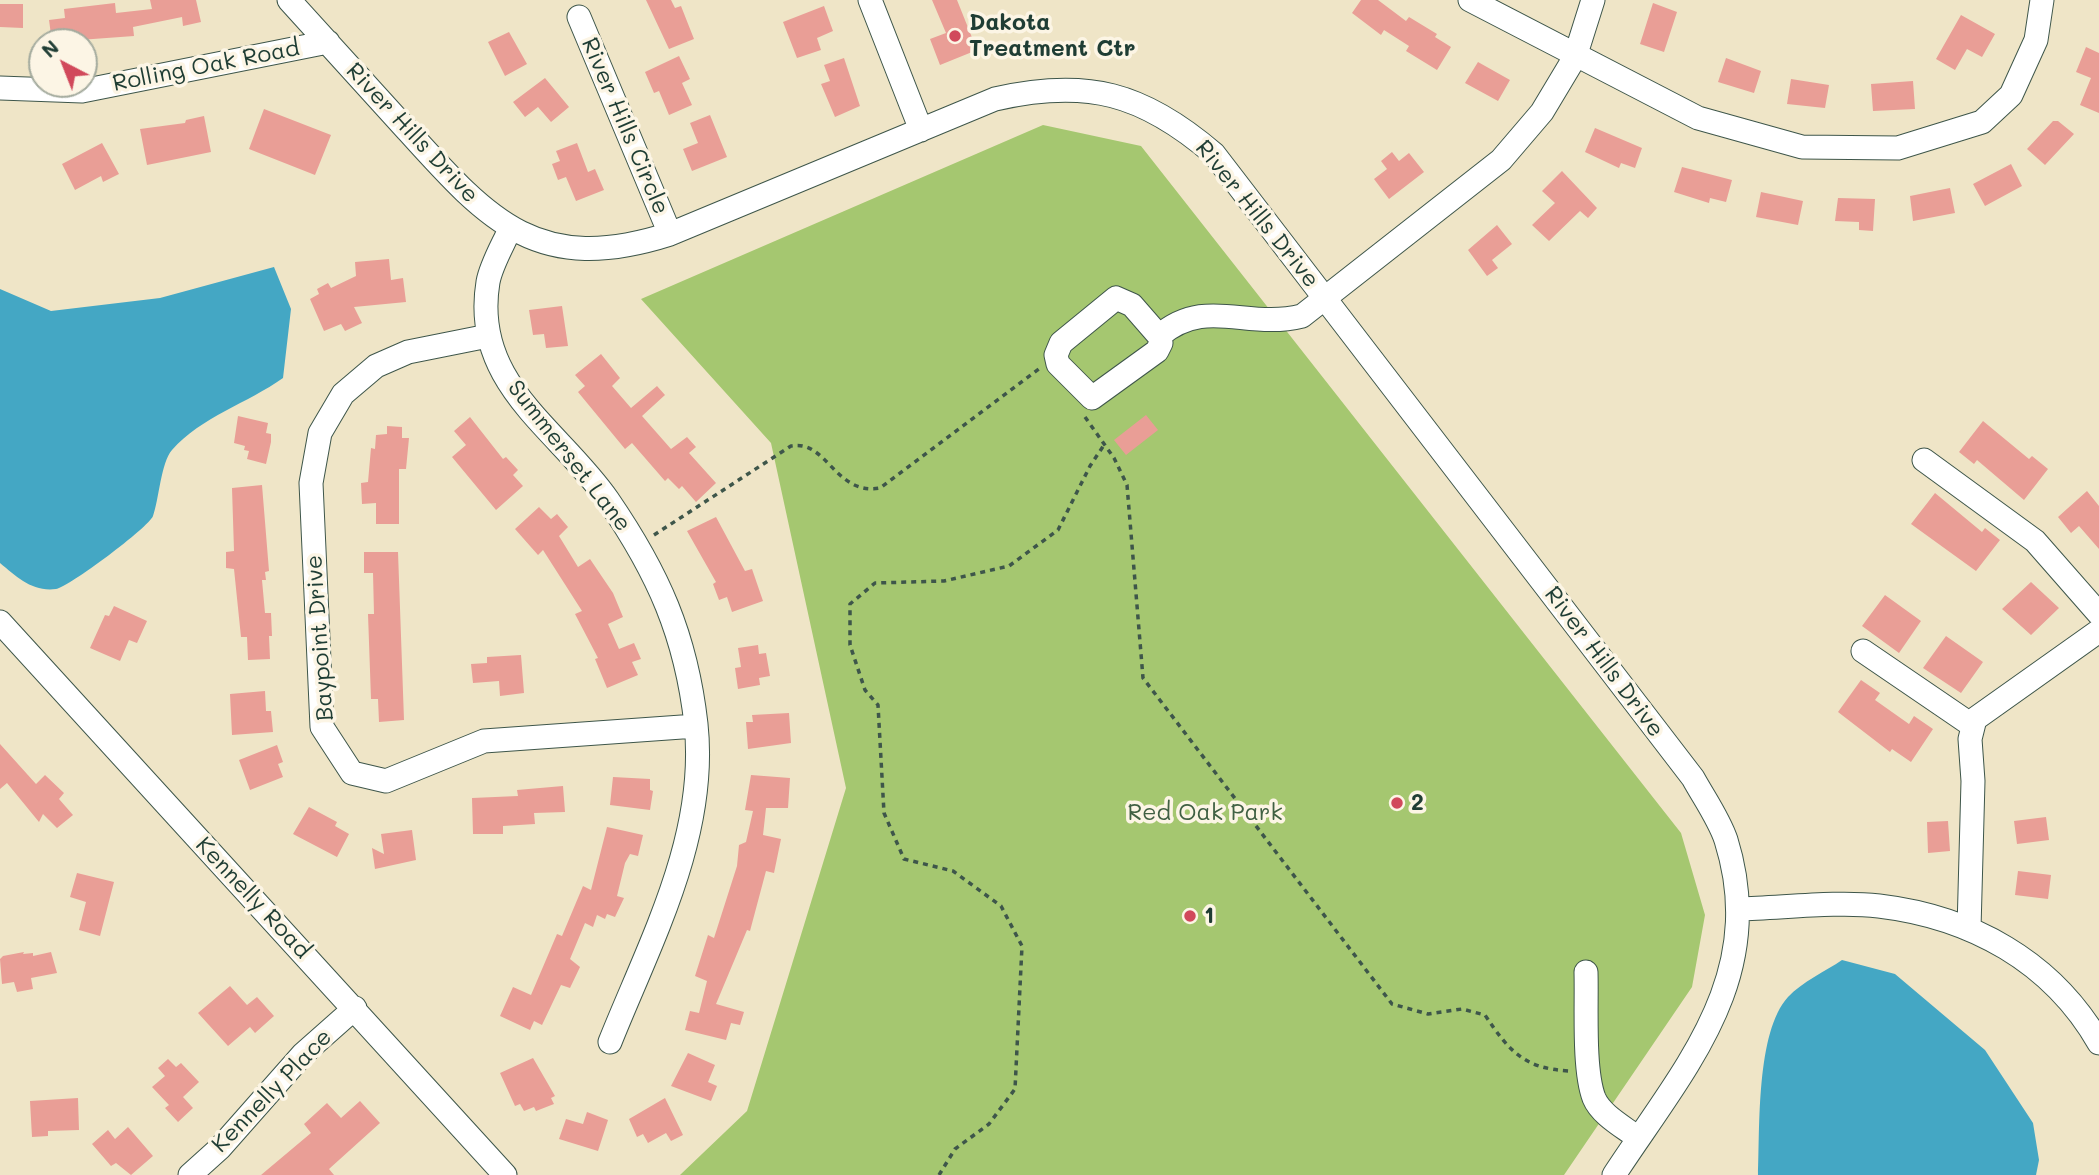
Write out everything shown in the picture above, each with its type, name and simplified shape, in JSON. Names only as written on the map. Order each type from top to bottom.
[{"type":"street","name":"River Hills Drive","points":[[289,0],[465,194],[510,229],[549,244],[590,250],[631,247],[670,234],[995,99],[1038,90],[1089,90],[1142,104],[1181,125],[1214,154],[1693,778],[1726,839],[1739,909],[1732,973],[1708,1032],[1614,1175]]},
{"type":"street","points":[[870,0],[921,130]]},
{"type":"street","points":[[1470,0],[1575,57],[1698,118],[1802,147],[1898,148],[1982,122],[2011,95],[2036,40],[2042,0]]},
{"type":"street","points":[[1159,336],[1181,319],[1208,314],[1245,320],[1285,320],[1301,316],[1325,298],[1502,160],[1542,112],[1575,57],[1593,0]]},
{"type":"street","name":"River Hills Circle","points":[[579,17],[670,234]]},
{"type":"street","name":"Rolling Oak Road","points":[[0,88],[82,90],[328,43]]},
{"type":"street","name":"Summerset Lane","points":[[510,229],[488,281],[488,337],[510,388],[606,497],[649,562],[681,642],[696,726],[696,792],[682,862],[610,1042]]},
{"type":"street","points":[[1116,298],[1132,305],[1159,336],[1161,343],[1157,351],[1092,398],[1058,364],[1056,355],[1061,343],[1116,298]]},
{"type":"street","name":"Baypoint Drive","points":[[488,337],[408,352],[376,366],[343,394],[320,433],[311,483],[322,727],[352,773],[386,781],[484,741],[696,726]]},
{"type":"street","points":[[1924,460],[2035,541],[2099,614]]},
{"type":"street","name":"Kennelly Road","points":[[0,622],[505,1175]]},
{"type":"street","points":[[1969,929],[1973,781],[1970,739],[1975,719],[2099,631]]},
{"type":"street","points":[[1863,651],[1973,726]]},
{"type":"street","points":[[1739,909],[1877,906],[1951,920],[2029,962],[2064,995],[2099,1043]]},
{"type":"street","points":[[1586,972],[1590,1070],[1594,1098],[1600,1107],[1638,1138]]},
{"type":"street","name":"Kennelly Place","points":[[190,1175],[220,1148],[303,1054],[355,1008]]},
{"type":"path","points":[[638,545],[791,446],[801,444],[809,448],[850,485],[862,490],[880,488],[1056,355]]},
{"type":"path","points":[[939,1175],[955,1149],[989,1124],[1015,1089],[1023,946],[1002,906],[953,871],[904,859],[884,813],[878,705],[865,690],[850,645],[850,604],[875,583],[944,580],[1009,566],[1058,530],[1090,466],[1104,445],[1128,485],[1143,678],[1372,979],[1392,1004],[1428,1014],[1462,1009],[1485,1015],[1508,1049],[1545,1069],[1590,1070]]},
{"type":"green space","name":"Red Oak Park","points":[[1043,125],[1141,146],[1681,833],[1705,915],[1692,987],[1564,1175],[680,1175],[747,1111],[846,788],[771,443],[641,299]]},
{"type":"water","points":[[274,267],[291,309],[283,378],[211,419],[184,438],[172,450],[165,463],[153,516],[124,543],[64,586],[47,589],[32,586],[0,563],[0,289],[51,311],[160,298]]},
{"type":"water","points":[[1842,960],[1895,974],[1985,1050],[2033,1123],[2039,1160],[2036,1175],[1758,1175],[1762,1081],[1770,1033],[1788,997]]},
{"type":"building","points":[[150,0],[196,0],[201,22],[183,26],[182,17],[133,27],[134,36],[98,39],[98,28],[50,28],[49,20],[65,18],[64,9],[115,3],[116,13],[152,9]]},
{"type":"building","points":[[646,0],[671,0],[675,8],[681,6],[694,39],[669,49]]},
{"type":"building","name":"Dakota Treatment Ctr","points":[[932,0],[957,0],[977,50],[940,65],[930,39],[946,33]]},
{"type":"building","points":[[1361,0],[1378,0],[1406,21],[1409,17],[1437,34],[1435,37],[1451,47],[1437,70],[1406,51],[1409,46],[1384,30],[1381,35],[1352,13]]},
{"type":"building","points":[[1653,3],[1677,12],[1664,52],[1640,44]]},
{"type":"building","points":[[0,4],[23,4],[23,28],[0,27]]},
{"type":"building","points":[[824,6],[833,31],[817,38],[821,50],[797,58],[783,22]]},
{"type":"building","points":[[1961,15],[1995,34],[1982,57],[1967,49],[1955,70],[1936,59]]},
{"type":"building","points":[[509,32],[527,64],[505,76],[488,42]]},
{"type":"building","points":[[2086,47],[2099,53],[2099,113],[2080,105],[2091,78],[2076,72]]},
{"type":"building","points":[[679,56],[690,79],[682,83],[692,105],[669,115],[659,91],[654,93],[645,72]]},
{"type":"building","points":[[844,58],[860,106],[835,117],[821,84],[830,81],[824,65]]},
{"type":"building","points":[[1726,58],[1761,71],[1754,93],[1718,82]]},
{"type":"building","points":[[1478,62],[1510,80],[1498,101],[1465,83]]},
{"type":"building","points":[[545,78],[569,107],[551,122],[538,107],[525,117],[513,102]]},
{"type":"building","points":[[1791,79],[1829,85],[1825,108],[1787,104]]},
{"type":"building","points":[[1913,81],[1915,109],[1873,111],[1871,84]]},
{"type":"building","points":[[264,109],[331,135],[315,175],[249,149]]},
{"type":"building","points":[[710,115],[727,157],[692,171],[683,149],[698,143],[690,123]]},
{"type":"building","points":[[204,116],[211,152],[147,165],[140,129],[185,123],[186,120]]},
{"type":"building","points":[[2053,121],[2058,121],[2074,134],[2045,165],[2027,149]]},
{"type":"building","points":[[1595,128],[1642,148],[1635,168],[1621,163],[1619,168],[1585,152]]},
{"type":"building","points":[[102,143],[119,174],[103,182],[101,176],[75,190],[62,164]]},
{"type":"building","points":[[577,143],[588,172],[595,169],[604,190],[576,201],[566,177],[558,180],[552,164],[560,161],[556,151]]},
{"type":"building","points":[[1392,152],[1399,161],[1409,153],[1424,172],[1389,199],[1374,179],[1387,169],[1381,161]]},
{"type":"building","points":[[2011,164],[2022,186],[1985,206],[1973,184]]},
{"type":"building","points":[[1682,167],[1732,180],[1726,202],[1710,198],[1709,203],[1674,192]]},
{"type":"building","points":[[1562,171],[1597,208],[1588,218],[1580,211],[1549,241],[1532,225],[1555,203],[1542,191]]},
{"type":"building","points":[[1950,188],[1955,213],[1913,221],[1910,196]]},
{"type":"building","points":[[1761,192],[1803,201],[1798,225],[1756,217]]},
{"type":"building","points":[[1838,198],[1875,199],[1873,231],[1859,230],[1859,222],[1835,221]]},
{"type":"building","points":[[1497,225],[1512,244],[1492,260],[1498,268],[1487,276],[1468,250]]},
{"type":"building","points":[[389,259],[391,280],[403,278],[406,302],[354,307],[362,323],[345,331],[341,324],[324,331],[310,299],[319,294],[317,289],[328,283],[331,288],[356,276],[355,262]]},
{"type":"building","points":[[562,306],[568,346],[546,348],[544,334],[533,335],[529,310]]},
{"type":"building","points":[[601,354],[620,378],[612,386],[631,408],[657,386],[665,395],[642,416],[671,449],[687,437],[696,447],[689,453],[716,483],[696,502],[682,486],[679,489],[668,478],[665,481],[632,443],[625,449],[578,392],[585,386],[575,375]]},
{"type":"building","points":[[1146,415],[1158,430],[1126,455],[1114,440]]},
{"type":"building","points":[[238,416],[268,423],[266,433],[271,434],[271,442],[266,464],[247,459],[249,451],[244,450],[245,446],[234,443]]},
{"type":"building","points":[[470,417],[503,459],[506,457],[518,470],[513,475],[523,486],[496,510],[452,457],[466,445],[454,431]]},
{"type":"building","points":[[1983,421],[2029,459],[2032,456],[2048,469],[2024,500],[1977,460],[1974,464],[1959,452]]},
{"type":"building","points":[[387,426],[402,427],[402,438],[409,438],[406,469],[399,469],[399,524],[376,524],[376,503],[362,504],[361,483],[368,482],[371,448],[375,449],[376,435],[387,434]]},
{"type":"building","points":[[262,485],[269,571],[265,572],[266,580],[262,580],[265,613],[271,613],[272,636],[269,636],[270,659],[248,660],[247,637],[241,637],[234,569],[226,568],[226,552],[234,551],[232,488]]},
{"type":"building","points":[[2087,491],[2099,506],[2099,549],[2079,526],[2071,533],[2058,517]]},
{"type":"building","points":[[1935,493],[1982,532],[1985,528],[2000,540],[1976,571],[1911,524]]},
{"type":"building","points":[[539,507],[551,519],[557,514],[568,527],[559,536],[578,567],[590,559],[613,593],[623,617],[608,624],[619,649],[634,643],[641,659],[632,662],[638,675],[607,688],[595,659],[598,658],[575,614],[582,611],[543,550],[538,555],[515,529]]},
{"type":"building","points":[[716,517],[745,571],[752,569],[763,601],[732,612],[727,597],[719,600],[713,584],[716,582],[687,531]]},
{"type":"building","points":[[364,552],[398,552],[404,720],[379,722],[378,699],[371,699],[368,614],[374,614],[373,573],[364,573]]},
{"type":"building","points":[[2031,582],[2059,608],[2031,635],[2002,609]]},
{"type":"building","points":[[1885,595],[1921,621],[1899,653],[1862,626]]},
{"type":"building","points":[[114,606],[147,621],[137,643],[129,640],[120,661],[90,648],[105,615],[109,616]]},
{"type":"building","points":[[1946,636],[1983,662],[1961,693],[1923,668]]},
{"type":"building","points":[[758,645],[759,654],[766,653],[770,676],[759,678],[760,685],[738,689],[735,668],[741,667],[738,648]]},
{"type":"building","points":[[521,655],[524,693],[500,696],[499,681],[473,683],[471,664],[487,663],[487,657]]},
{"type":"building","points":[[1861,680],[1880,693],[1875,700],[1909,724],[1914,716],[1933,729],[1911,762],[1892,749],[1890,752],[1838,712]]},
{"type":"building","points":[[265,691],[266,711],[271,711],[273,732],[232,735],[230,694]]},
{"type":"building","points":[[789,713],[791,743],[748,749],[746,722],[753,722],[752,715]]},
{"type":"building","points":[[0,744],[36,784],[45,775],[64,793],[59,799],[73,815],[57,828],[43,814],[39,822],[7,783],[0,789]]},
{"type":"building","points":[[277,745],[283,762],[278,764],[283,777],[250,790],[239,760]]},
{"type":"building","points":[[751,775],[790,778],[788,808],[766,808],[763,835],[781,839],[774,873],[766,871],[750,931],[747,930],[716,1004],[744,1012],[740,1025],[731,1023],[726,1040],[685,1030],[690,1011],[699,1013],[707,981],[695,976],[708,935],[714,938],[737,866],[739,845],[746,842],[753,811],[745,810]]},
{"type":"building","points":[[613,777],[650,779],[650,790],[653,791],[650,810],[610,805]]},
{"type":"building","points":[[563,786],[565,812],[534,813],[535,824],[503,826],[503,834],[473,834],[472,798],[518,796],[517,790]]},
{"type":"building","points":[[309,807],[337,822],[335,826],[349,834],[337,857],[293,834]]},
{"type":"building","points":[[2046,817],[2049,840],[2017,844],[2014,821]]},
{"type":"building","points":[[1948,821],[1950,851],[1928,853],[1927,822]]},
{"type":"building","points":[[607,827],[643,835],[638,856],[630,854],[625,863],[617,896],[624,898],[615,917],[607,914],[605,919],[597,915],[593,927],[585,923],[570,959],[580,967],[570,988],[561,985],[542,1025],[534,1021],[530,1030],[500,1016],[513,987],[531,995],[557,934],[562,936],[583,886],[591,890]]},
{"type":"building","points":[[412,830],[416,860],[375,869],[372,848],[384,854],[381,834]]},
{"type":"building","points":[[2018,871],[2051,875],[2048,899],[2015,895]]},
{"type":"building","points":[[77,873],[114,882],[100,936],[79,930],[86,902],[70,897]]},
{"type":"building","points":[[24,952],[23,954],[33,953],[33,956],[51,952],[57,973],[31,978],[33,989],[17,992],[14,982],[2,984],[0,959]]},
{"type":"building","points":[[230,986],[247,1005],[257,997],[274,1016],[255,1033],[250,1027],[228,1046],[198,1013]]},
{"type":"building","points":[[688,1053],[715,1065],[708,1082],[717,1086],[711,1101],[671,1086]]},
{"type":"building","points":[[533,1058],[555,1096],[551,1098],[554,1104],[536,1111],[534,1107],[524,1111],[520,1104],[515,1106],[500,1073]]},
{"type":"building","points":[[168,1059],[176,1067],[181,1063],[199,1082],[183,1097],[193,1108],[178,1122],[165,1108],[169,1105],[152,1087],[165,1076],[158,1068]]},
{"type":"building","points":[[78,1098],[79,1130],[48,1131],[48,1136],[32,1137],[30,1101]]},
{"type":"building","points":[[665,1098],[683,1135],[671,1141],[666,1133],[648,1143],[643,1134],[637,1137],[629,1119]]},
{"type":"building","points":[[360,1101],[380,1123],[329,1169],[334,1175],[261,1175],[311,1133],[304,1124],[327,1103],[341,1118]]},
{"type":"building","points":[[587,1112],[608,1120],[598,1151],[559,1139],[566,1119],[583,1124]]},
{"type":"building","points":[[128,1127],[153,1156],[131,1175],[116,1163],[111,1166],[92,1144],[108,1130],[115,1139]]},
{"type":"place","name":"Dakota Treatment Ctr","points":[[955,36]]},
{"type":"place","name":"2","points":[[1397,803]]},
{"type":"place","name":"1","points":[[1190,916]]}]
